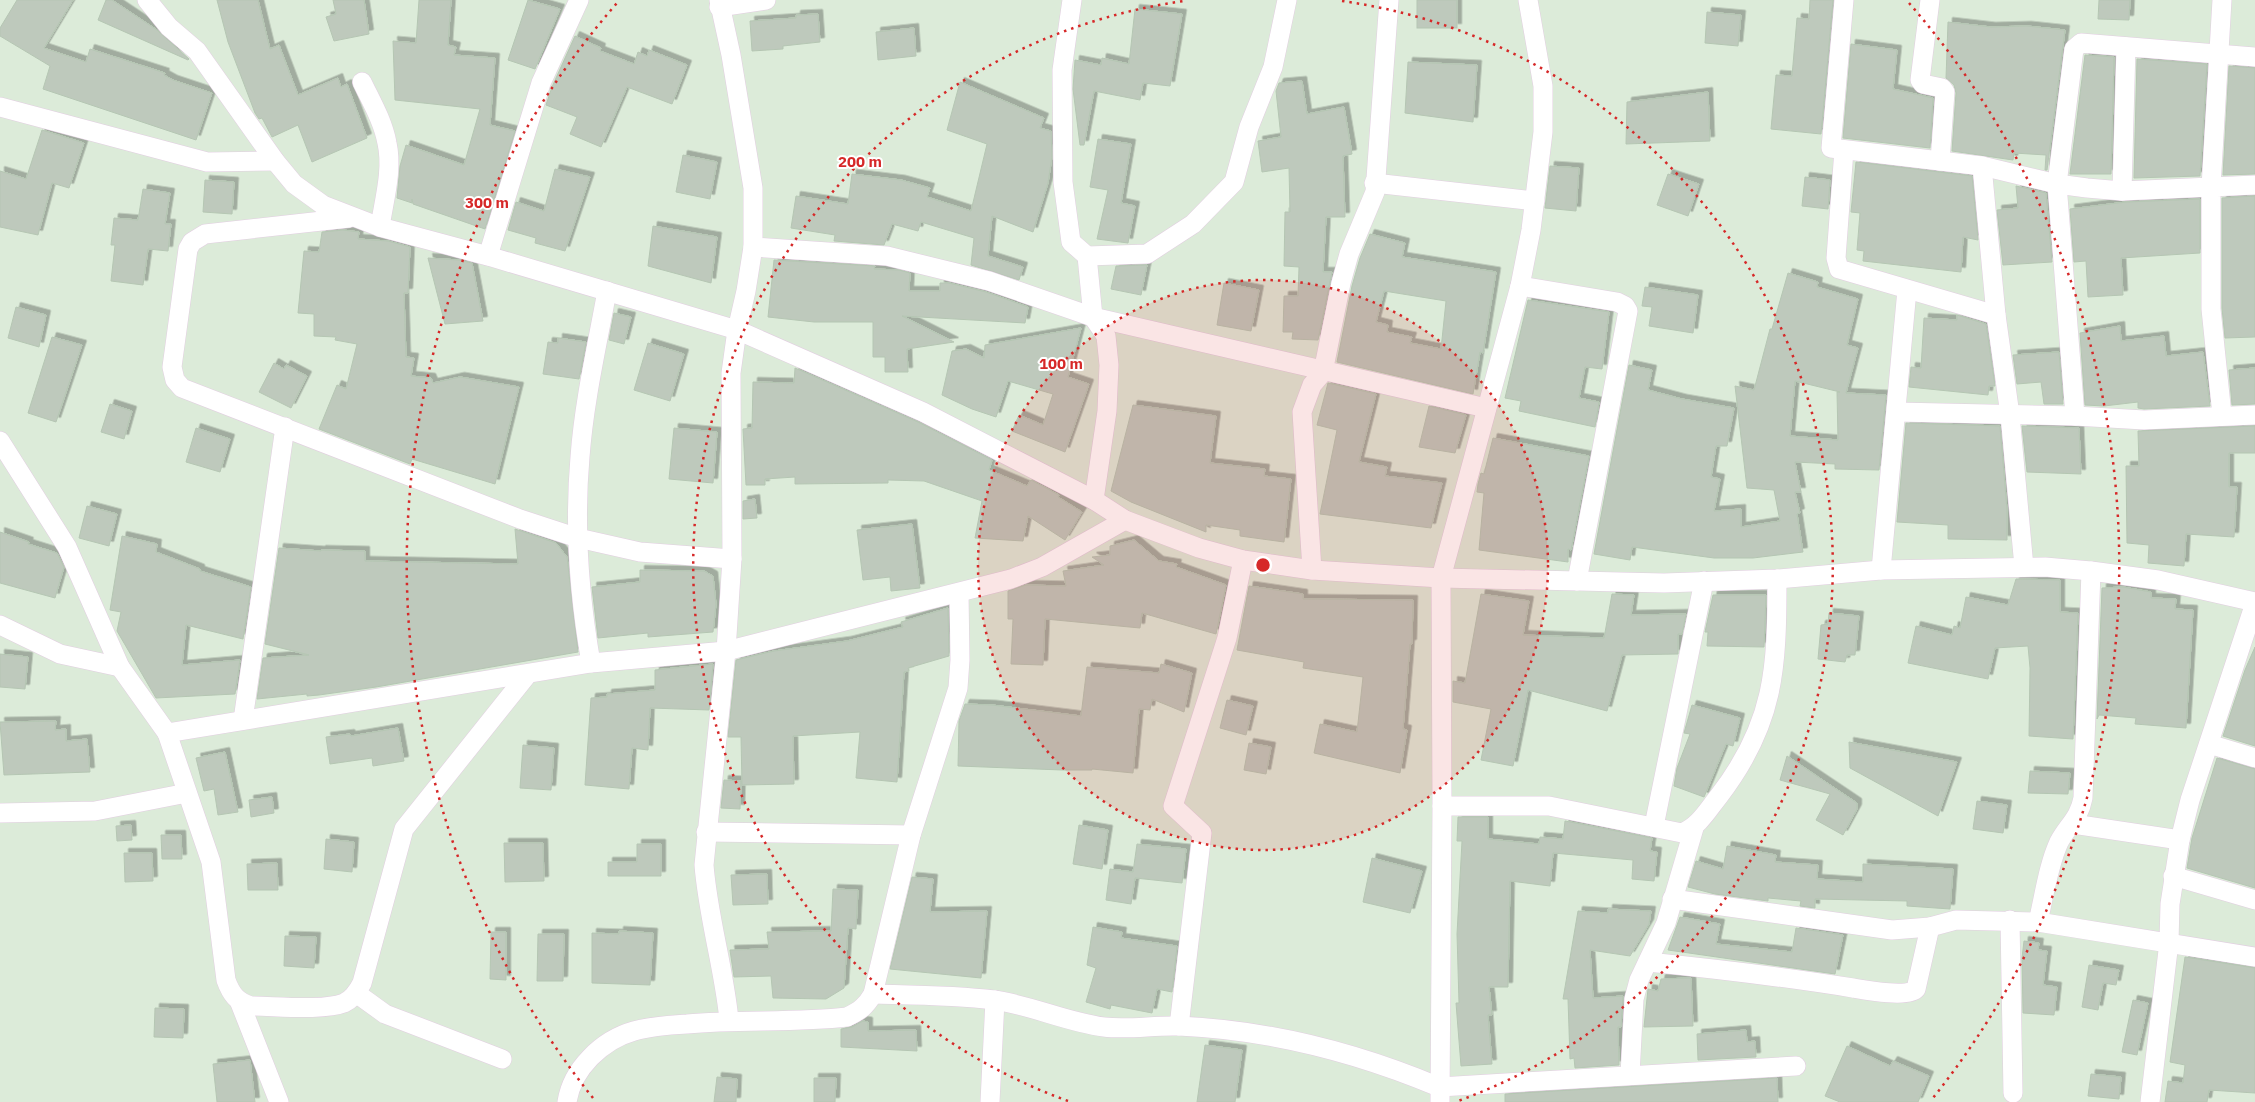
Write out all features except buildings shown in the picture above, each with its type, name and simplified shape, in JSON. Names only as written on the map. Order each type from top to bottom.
[{"type":"street","points":[[147,0],[169,27],[198,51],[275,162],[294,184],[323,205],[351,218],[380,227],[488,256],[737,330],[923,412],[1094,500],[1126,520],[1199,548],[1243,560],[1312,570],[1441,578],[1664,583],[1777,579],[1881,570],[2024,567],[2091,571],[2158,580],[2255,602],[2190,800],[2180,840],[2173,876],[2170,904],[2170,942],[2150,1102]]},
{"type":"street","points":[[488,256],[542,83],[579,0]]},
{"type":"street","points":[[729,1020],[725,985],[706,890],[704,865],[726,651],[732,559],[731,373],[753,247],[753,188],[731,55],[719,3],[766,0]]},
{"type":"street","points":[[1072,0],[1062,70],[1063,182],[1070,242],[1087,256],[1147,254],[1193,224],[1234,182],[1249,127],[1273,66],[1287,0]]},
{"type":"street","points":[[1312,570],[1302,412],[1312,385],[1323,372],[1341,283],[1358,229],[1375,192],[1374,183],[1389,0]]},
{"type":"street","points":[[1440,1095],[1441,578],[1520,286],[1535,201],[1543,132],[1543,86],[1528,0]]},
{"type":"street","points":[[1844,0],[1829,145],[1831,148],[1982,166],[2057,184],[2122,191],[2255,185]]},
{"type":"street","points":[[1930,0],[1920,80],[1923,84],[1942,88],[1945,92],[1940,161]]},
{"type":"street","points":[[2222,0],[2220,55],[2210,187],[2211,309],[2222,415]]},
{"type":"street","points":[[2076,416],[2057,184],[2072,57],[2076,46],[2081,43],[2255,57]]},
{"type":"street","points":[[2122,191],[2126,47]]},
{"type":"street","points":[[362,82],[388,143],[390,163],[380,227]]},
{"type":"street","points":[[0,107],[207,162],[275,162]]},
{"type":"street","points":[[1844,150],[1837,266],[1842,270],[1996,315]]},
{"type":"street","points":[[1982,166],[1996,315],[2010,414],[2024,567]]},
{"type":"street","points":[[1374,183],[1535,201]]},
{"type":"street","points":[[351,218],[205,234],[192,242],[188,250],[172,367],[175,380],[182,388],[520,519],[578,538],[640,552],[732,559]]},
{"type":"street","points":[[753,247],[887,256],[989,281],[1093,317],[1323,372],[1486,408]]},
{"type":"street","points":[[1087,256],[1093,317],[1106,336],[1109,365],[1107,411],[1094,500]]},
{"type":"street","points":[[1520,286],[1617,302],[1625,306],[1628,311],[1577,581]]},
{"type":"street","points":[[1881,570],[1907,290]]},
{"type":"street","points":[[591,663],[579,581],[577,498],[583,432],[607,291]]},
{"type":"street","points":[[1897,412],[2076,416],[2144,420],[2255,415]]},
{"type":"street","points":[[243,720],[285,427]]},
{"type":"street","points":[[0,440],[67,547],[120,667],[167,733],[211,862],[226,980],[230,991],[240,1003],[279,1102]]},
{"type":"street","points":[[167,733],[591,663],[726,651],[1011,579],[1042,567],[1126,520]]},
{"type":"street","points":[[1179,1026],[1202,833],[1173,806],[1226,638],[1243,560]]},
{"type":"street","points":[[2038,922],[2056,850],[2063,836],[2078,816],[2083,798],[2091,571]]},
{"type":"street","points":[[1630,1075],[1634,998],[1666,923],[1694,828],[1740,769],[1764,717],[1771,694],[1776,653],[1777,579]]},
{"type":"street","points":[[1654,826],[1704,581]]},
{"type":"street","points":[[567,1102],[569,1088],[580,1069],[595,1053],[613,1040],[633,1031],[654,1026],[729,1020],[848,1017],[863,1008],[873,994],[912,835],[958,688],[960,668],[959,593]]},
{"type":"street","points":[[0,625],[60,654],[120,667]]},
{"type":"street","points":[[240,1003],[251,1006],[333,1006],[346,1002],[356,993],[362,983],[404,829],[527,675]]},
{"type":"street","points":[[2209,744],[2255,758]]},
{"type":"street","points":[[0,814],[95,811],[187,793]]},
{"type":"street","points":[[1442,806],[1549,806],[1654,826],[1682,834],[1694,828]]},
{"type":"street","points":[[2073,824],[2180,840]]},
{"type":"street","points":[[706,832],[912,835]]},
{"type":"street","points":[[2173,876],[2255,900]]},
{"type":"street","points":[[1672,899],[1892,930],[1930,927],[1956,920],[2038,922],[2255,956]]},
{"type":"street","points":[[2010,920],[2012,1093]]},
{"type":"street","points":[[1648,962],[1750,972],[1866,990],[1908,994],[1916,989],[1930,927]]},
{"type":"street","points":[[356,993],[385,1014],[502,1059]]},
{"type":"street","points":[[873,994],[995,1000],[1086,1024],[1122,1029],[1179,1026],[1244,1033],[1327,1050],[1385,1066],[1440,1095],[1630,1075],[1796,1066]]},
{"type":"street","points":[[990,1102],[995,1000]]}]
